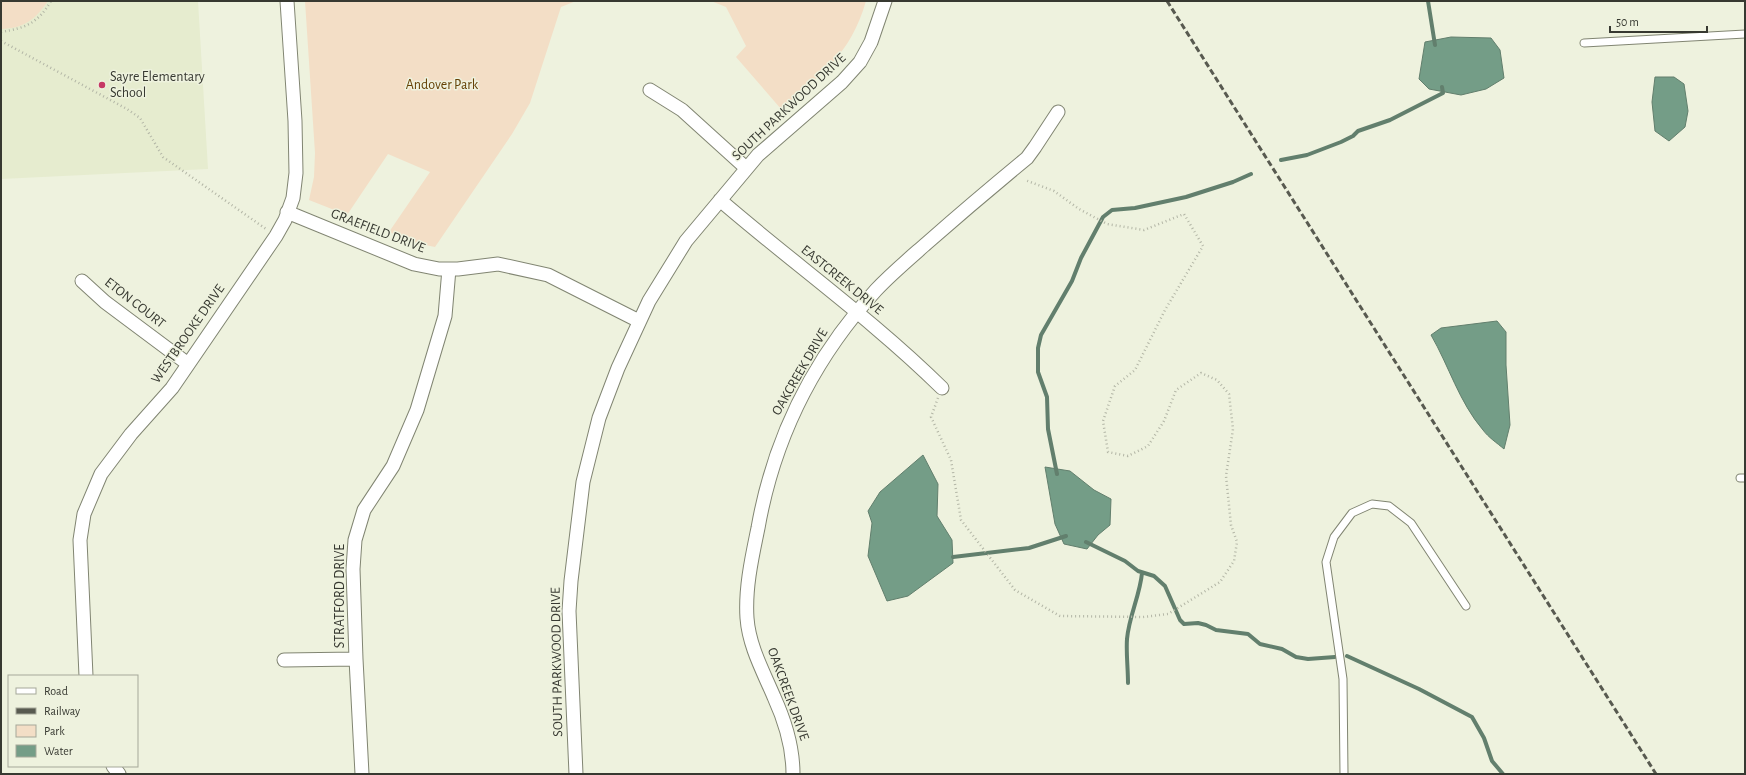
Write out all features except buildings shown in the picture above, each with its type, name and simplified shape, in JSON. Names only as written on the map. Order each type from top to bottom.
[{"type":"street","name":"WESTBROOKE DRIVE","points":[[86,675],[80,540],[84,514],[101,474],[131,434],[172,388],[276,236],[292,198],[296,173],[295,121],[287,1]]},
{"type":"street","name":"SOUTH PARKWOOD DRIVE","points":[[576,774],[569,611],[571,581],[583,482],[599,418],[608,393],[639,321],[686,241],[758,155],[842,82],[860,62],[871,42],[885,1]]},
{"type":"street","points":[[650,90],[682,110],[746,168]]},
{"type":"street","name":"OAKCREEK DRIVE","points":[[793,774],[791,744],[775,699],[758,662],[747,619],[747,594],[760,512],[780,442],[796,406],[840,334],[857,312],[904,263],[1027,158],[1058,112]]},
{"type":"street","name":"EASTCREEK DRIVE","points":[[720,200],[765,239],[857,312],[917,364],[942,388]]},
{"type":"street","name":"GRAEFIELD DRIVE","points":[[287,212],[414,264],[439,269],[498,264],[548,275],[639,321]]},
{"type":"street","name":"STRATFORD DRIVE","points":[[362,774],[353,569],[355,540],[364,510],[393,466],[417,410],[445,316],[449,269]]},
{"type":"street","name":"ETON COURT","points":[[82,281],[105,302],[188,364]]},
{"type":"street","points":[[284,660],[356,659]]},
{"type":"lane","points":[[1584,43],[1745,34]]},
{"type":"lane","points":[[1344,774],[1342,679],[1326,562],[1334,537],[1352,513],[1372,504],[1390,506],[1412,523],[1466,606]]},
{"type":"path","points":[[1,32],[27,26],[37,19],[51,1]]},
{"type":"path","points":[[1,41],[127,109],[140,118],[163,157],[276,236]]},
{"type":"path","points":[[942,388],[931,417],[951,460],[961,520],[1015,590],[1060,616],[1143,617],[1168,614],[1220,582],[1234,561],[1236,542],[1231,525],[1226,476],[1233,428],[1229,394],[1217,380],[1201,373],[1176,390],[1164,420],[1148,446],[1128,456],[1108,452],[1103,421],[1115,386],[1135,370],[1165,310],[1204,246],[1184,214],[1144,230],[1107,224],[1079,209],[1054,191],[1025,180]]},
{"type":"shaded area","name":"Sayre Elementary School","points":[[1,1],[198,1],[208,169],[1,179]]},
{"type":"green space","points":[[1,1],[48,1],[33,18],[23,25],[1,29]]},
{"type":"green space","name":"Andover Park","points":[[305,1],[576,1],[561,7],[530,103],[512,134],[435,247],[416,243],[389,232],[430,172],[388,154],[347,215],[309,200],[314,177],[315,153]]},
{"type":"green space","points":[[711,1],[866,1],[852,36],[843,50],[822,74],[781,109],[736,57],[746,46],[726,7]]},
{"type":"water","points":[[1451,37],[1491,38],[1500,50],[1504,78],[1486,89],[1461,95],[1429,89],[1419,79],[1425,42]]},
{"type":"water","points":[[1655,77],[1674,77],[1684,84],[1688,111],[1685,127],[1669,141],[1655,131],[1652,102]]},
{"type":"water","points":[[1497,321],[1506,332],[1506,365],[1510,425],[1504,449],[1485,433],[1467,408],[1431,335],[1441,328]]},
{"type":"water","points":[[923,455],[938,484],[937,516],[952,540],[953,563],[908,596],[887,601],[868,556],[872,523],[868,511],[880,492]]},
{"type":"water","points":[[1045,467],[1070,471],[1094,490],[1111,499],[1110,525],[1098,535],[1087,549],[1064,544],[1055,524]]},
{"type":"waterway","points":[[1428,1],[1435,45]]},
{"type":"waterway","points":[[1281,160],[1307,155],[1341,142],[1353,136],[1358,131],[1390,120],[1443,93],[1442,87]]},
{"type":"waterway","points":[[1057,474],[1048,429],[1047,397],[1038,372],[1038,348],[1041,335],[1072,281],[1081,258],[1103,217],[1112,210],[1135,208],[1186,197],[1233,182],[1251,174]]},
{"type":"waterway","points":[[953,557],[1029,548],[1066,536]]},
{"type":"waterway","points":[[1086,542],[1125,561],[1138,571],[1154,576],[1165,586],[1180,620],[1184,624],[1198,623],[1216,630],[1248,634],[1260,644],[1282,649],[1296,657],[1308,659],[1335,657]]},
{"type":"waterway","points":[[1128,683],[1128,630],[1142,573]]},
{"type":"waterway","points":[[1347,656],[1419,689],[1472,717],[1484,738],[1492,761],[1503,774]]},
{"type":"railway","points":[[1167,1],[1656,774]]},
{"type":"place","name":"Sayre Elementary School","points":[[102,85]]}]
